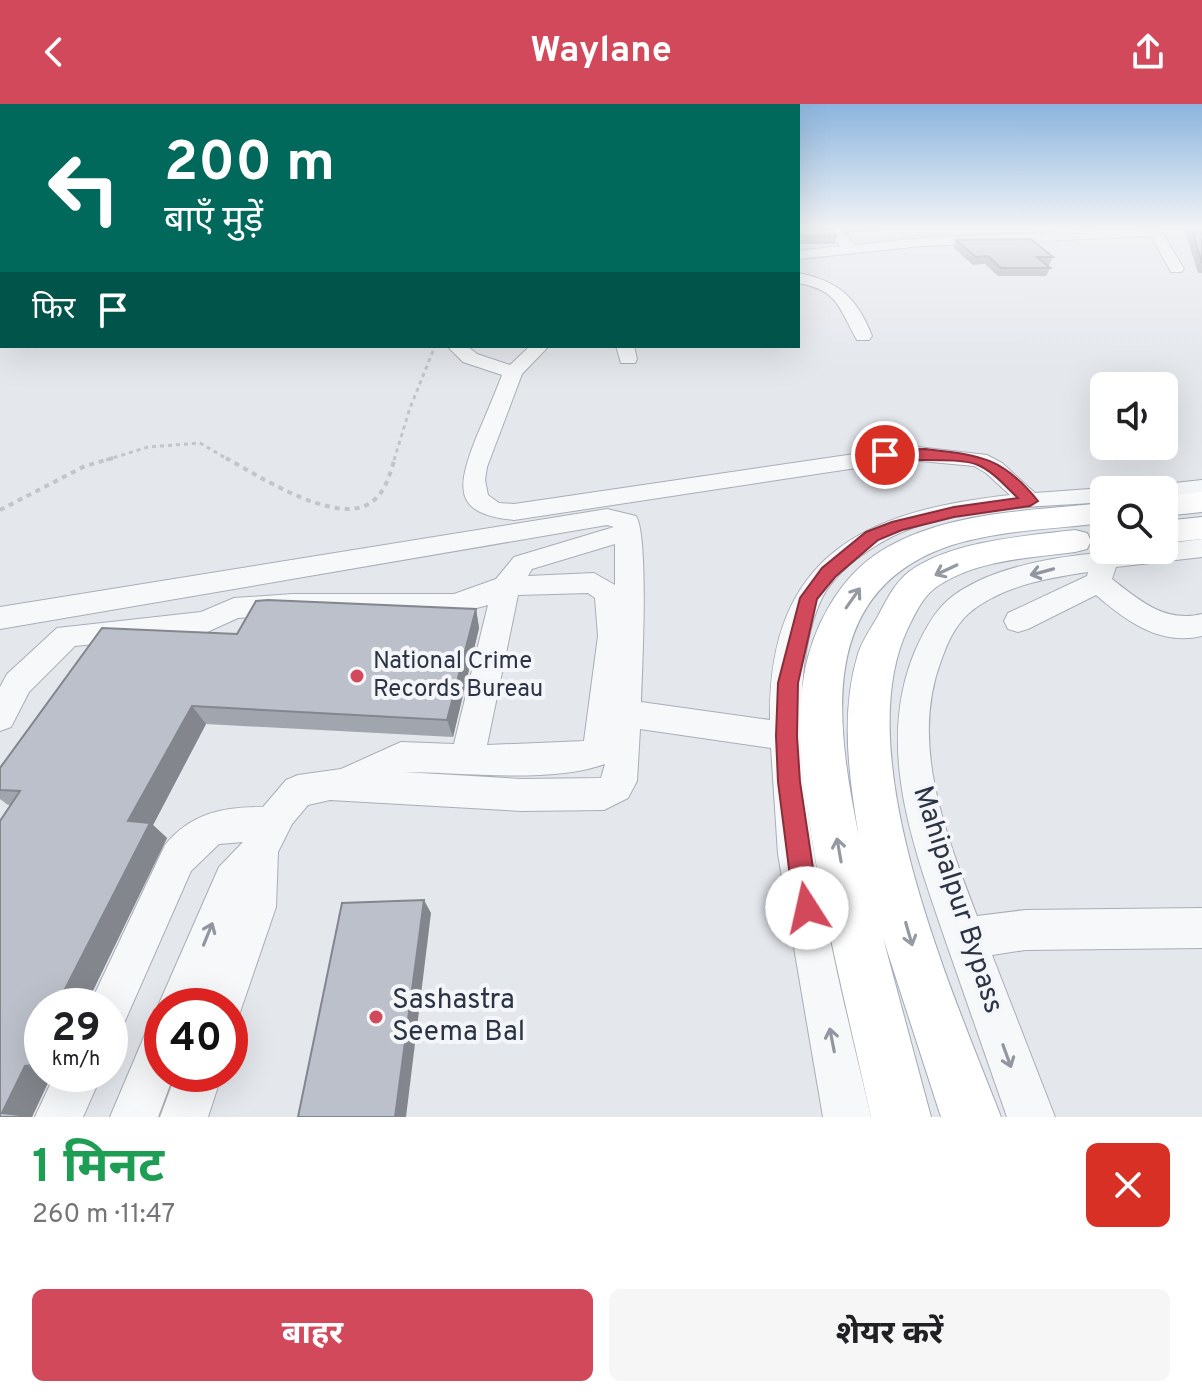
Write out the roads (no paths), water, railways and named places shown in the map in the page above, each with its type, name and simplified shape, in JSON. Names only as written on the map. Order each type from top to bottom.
[{"type":"main road","points":[[1178,505],[1202,502]]},
{"type":"main road","points":[[901,1117],[847,897],[820,750],[822,695],[828,654],[842,615],[862,586],[893,560],[932,541],[988,527],[1090,515]]},
{"type":"main road","points":[[1178,531],[1202,528]]},
{"type":"main road","points":[[971,1117],[922,979],[885,849],[869,753],[868,710],[873,662],[891,618],[921,581],[960,563],[1015,549],[1090,558]]},
{"type":"street","points":[[800,278],[822,283],[846,300],[854,309],[863,336]]},
{"type":"street","points":[[458,348],[470,358],[513,372]]},
{"type":"street","points":[[538,348],[513,372],[473,480],[477,498],[493,510],[514,512],[909,453],[979,460],[994,468],[1030,501]]},
{"type":"street","points":[[1178,489],[1202,487]]},
{"type":"street","points":[[847,1117],[801,878],[786,736],[788,683],[797,634],[809,598],[828,572],[872,536],[897,526],[954,512],[1090,496]]},
{"type":"street","points":[[0,618],[607,517],[624,519],[629,531],[630,621],[621,781],[615,789],[604,794],[521,795],[345,784],[311,786],[298,791],[288,799],[266,837],[232,880],[186,988]]},
{"type":"street","points":[[467,759],[506,586],[523,563],[629,531]]},
{"type":"street","name":"Mahipalpur Bypass","points":[[1178,551],[1202,548]]},
{"type":"street","name":"Mahipalpur Bypass","points":[[1031,1117],[931,836],[918,787],[912,720],[918,672],[946,619],[963,603],[982,591],[1048,570],[1090,562]]},
{"type":"street","points":[[1018,621],[1096,564]]},
{"type":"street","points":[[1105,564],[1142,616],[1164,626],[1190,630],[1202,625]]},
{"type":"street","points":[[0,717],[18,683],[67,636],[205,622],[234,608],[293,604],[454,604],[482,597],[506,586],[594,583],[608,594],[612,636],[601,740],[595,753],[579,757],[401,757],[345,784]]},
{"type":"street","points":[[625,713],[786,736]]},
{"type":"street","points":[[118,988],[178,858],[190,840],[214,827],[266,837]]},
{"type":"street","points":[[228,988],[256,907],[266,837]]},
{"type":"street","points":[[965,938],[1025,930],[1202,928]]},
{"type":"street","points":[[59,1117],[71,1092]]},
{"type":"street","points":[[134,1117],[144,1092]]},
{"type":"street","points":[[184,1117],[193,1092]]},
{"type":"place","name":"National Crime Records Bureau","points":[[357,676]]},
{"type":"place","name":"Sashastra Seema Bal","points":[[376,1017]]}]
